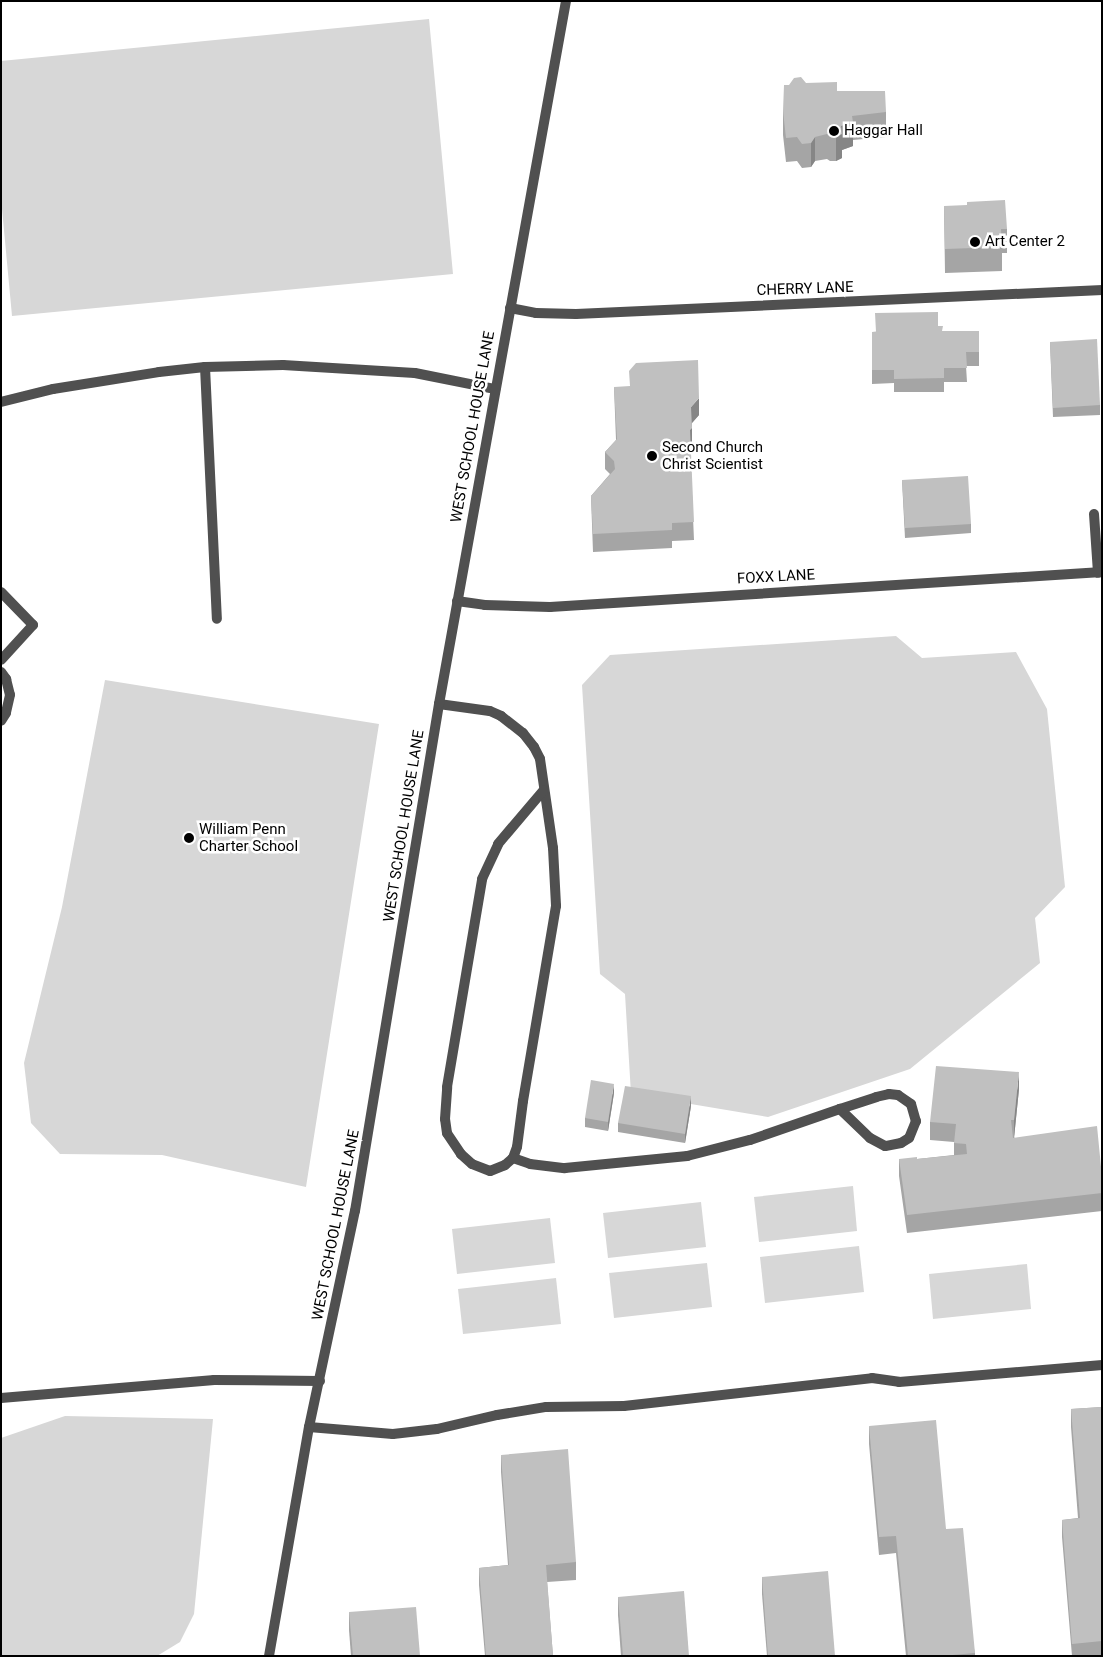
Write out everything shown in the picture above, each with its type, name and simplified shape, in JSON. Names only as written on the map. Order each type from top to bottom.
[{"type":"street","name":"WEST SCHOOL HOUSE LANE","points":[[269,1656],[309,1428],[344,1268],[375,1094],[457,601],[566,1]]},
{"type":"street","name":"CHERRY LANE","points":[[510,308],[536,313],[576,314],[1102,290]]},
{"type":"street","points":[[1,402],[53,388],[111,379],[204,367],[284,364],[415,373],[495,389]]},
{"type":"street","points":[[204,367],[217,619]]},
{"type":"street","name":"FOXX LANE","points":[[457,601],[485,605],[550,607],[1100,572],[1094,514]]},
{"type":"street","points":[[1,592],[33,625],[1,660]]},
{"type":"street","points":[[1,672],[6,680],[10,694],[6,713],[1,721]]},
{"type":"street","points":[[439,704],[490,711],[512,723],[528,740],[540,759],[552,848],[556,906],[517,1147],[513,1158],[505,1165],[490,1171],[472,1164],[461,1154],[447,1133],[445,1104],[482,879],[498,844],[543,791]]},
{"type":"street","points":[[513,1158],[530,1164],[565,1168],[687,1156],[750,1140],[840,1109],[876,1097],[890,1094],[898,1094],[911,1104],[916,1121],[909,1138],[901,1143],[885,1146],[870,1138],[840,1109]]},
{"type":"street","points":[[309,1428],[393,1434],[437,1429],[497,1415],[546,1407],[624,1406],[872,1378],[899,1382],[1102,1365]]},
{"type":"street","points":[[1,1398],[214,1380],[320,1381]]},
{"type":"shaded area","points":[[429,19],[453,274],[12,316],[1,198],[1,61]]},
{"type":"shaded area","points":[[896,636],[922,658],[1016,652],[1047,709],[1065,887],[1035,918],[1040,963],[910,1069],[768,1117],[631,1094],[625,994],[600,974],[582,685],[610,655]]},
{"type":"shaded area","points":[[105,680],[379,724],[306,1187],[162,1155],[60,1154],[31,1123],[24,1063],[62,907]]},
{"type":"shaded area","points":[[853,1186],[857,1231],[759,1242],[754,1197]]},
{"type":"shaded area","points":[[701,1202],[706,1247],[608,1258],[603,1213]]},
{"type":"shaded area","points":[[550,1218],[555,1263],[457,1274],[452,1229]]},
{"type":"shaded area","points":[[859,1246],[864,1292],[765,1303],[760,1257]]},
{"type":"shaded area","points":[[707,1263],[712,1307],[614,1318],[609,1273]]},
{"type":"shaded area","points":[[1027,1264],[1031,1309],[933,1319],[929,1274]]},
{"type":"shaded area","points":[[556,1278],[561,1324],[463,1334],[458,1289]]},
{"type":"shaded area","points":[[65,1416],[213,1419],[194,1614],[180,1642],[157,1656],[1,1656],[1,1438]]},
{"type":"building","points":[[801,77],[806,83],[837,82],[837,91],[885,91],[886,112],[852,116],[853,122],[841,126],[842,134],[836,137],[830,137],[827,134],[815,137],[811,143],[802,144],[797,137],[786,138],[783,111],[784,85],[789,85],[794,78]]},
{"type":"building","points":[[1005,200],[1007,229],[1001,229],[1002,247],[945,249],[944,206],[967,205],[967,202]]},
{"type":"building","points":[[938,312],[938,326],[943,326],[942,331],[979,331],[979,352],[966,352],[967,368],[944,368],[944,378],[894,379],[894,370],[872,370],[872,332],[876,332],[875,313]]},
{"type":"building","points":[[1097,339],[1100,405],[1053,408],[1050,342]]},
{"type":"building","points":[[698,360],[699,398],[691,407],[692,428],[690,430],[694,522],[672,523],[672,530],[593,534],[591,496],[615,469],[614,461],[605,452],[617,439],[614,387],[630,386],[629,371],[636,363]]},
{"type":"building","points":[[968,476],[971,524],[905,528],[902,480]]},
{"type":"building","points":[[936,1066],[1019,1072],[1014,1120],[1011,1120],[1013,1138],[1097,1126],[1102,1193],[907,1215],[899,1159],[967,1154],[966,1144],[954,1143],[956,1124],[930,1122]]},
{"type":"building","points":[[591,1080],[614,1084],[608,1122],[585,1118]]},
{"type":"building","points":[[625,1086],[691,1096],[685,1134],[618,1123]]},
{"type":"building","points":[[1102,1407],[1102,1641],[1072,1644],[1062,1520],[1080,1518],[1071,1409]]},
{"type":"building","points":[[936,1420],[946,1529],[963,1528],[975,1653],[908,1656],[896,1536],[879,1537],[869,1426]]},
{"type":"building","points":[[568,1449],[576,1562],[546,1565],[553,1656],[486,1656],[479,1568],[509,1565],[501,1455]]},
{"type":"building","points":[[828,1571],[835,1656],[768,1656],[762,1577]]},
{"type":"building","points":[[684,1591],[689,1656],[623,1656],[618,1597]]},
{"type":"building","points":[[416,1607],[420,1656],[353,1656],[349,1612]]},
{"type":"place","name":"Haggar Hall","points":[[834,131]]},
{"type":"place","name":"Art Center 2","points":[[975,242]]},
{"type":"place","name":"Second Church Christ Scientist","points":[[652,456]]},
{"type":"place","name":"William Penn Charter School","points":[[189,838]]}]
